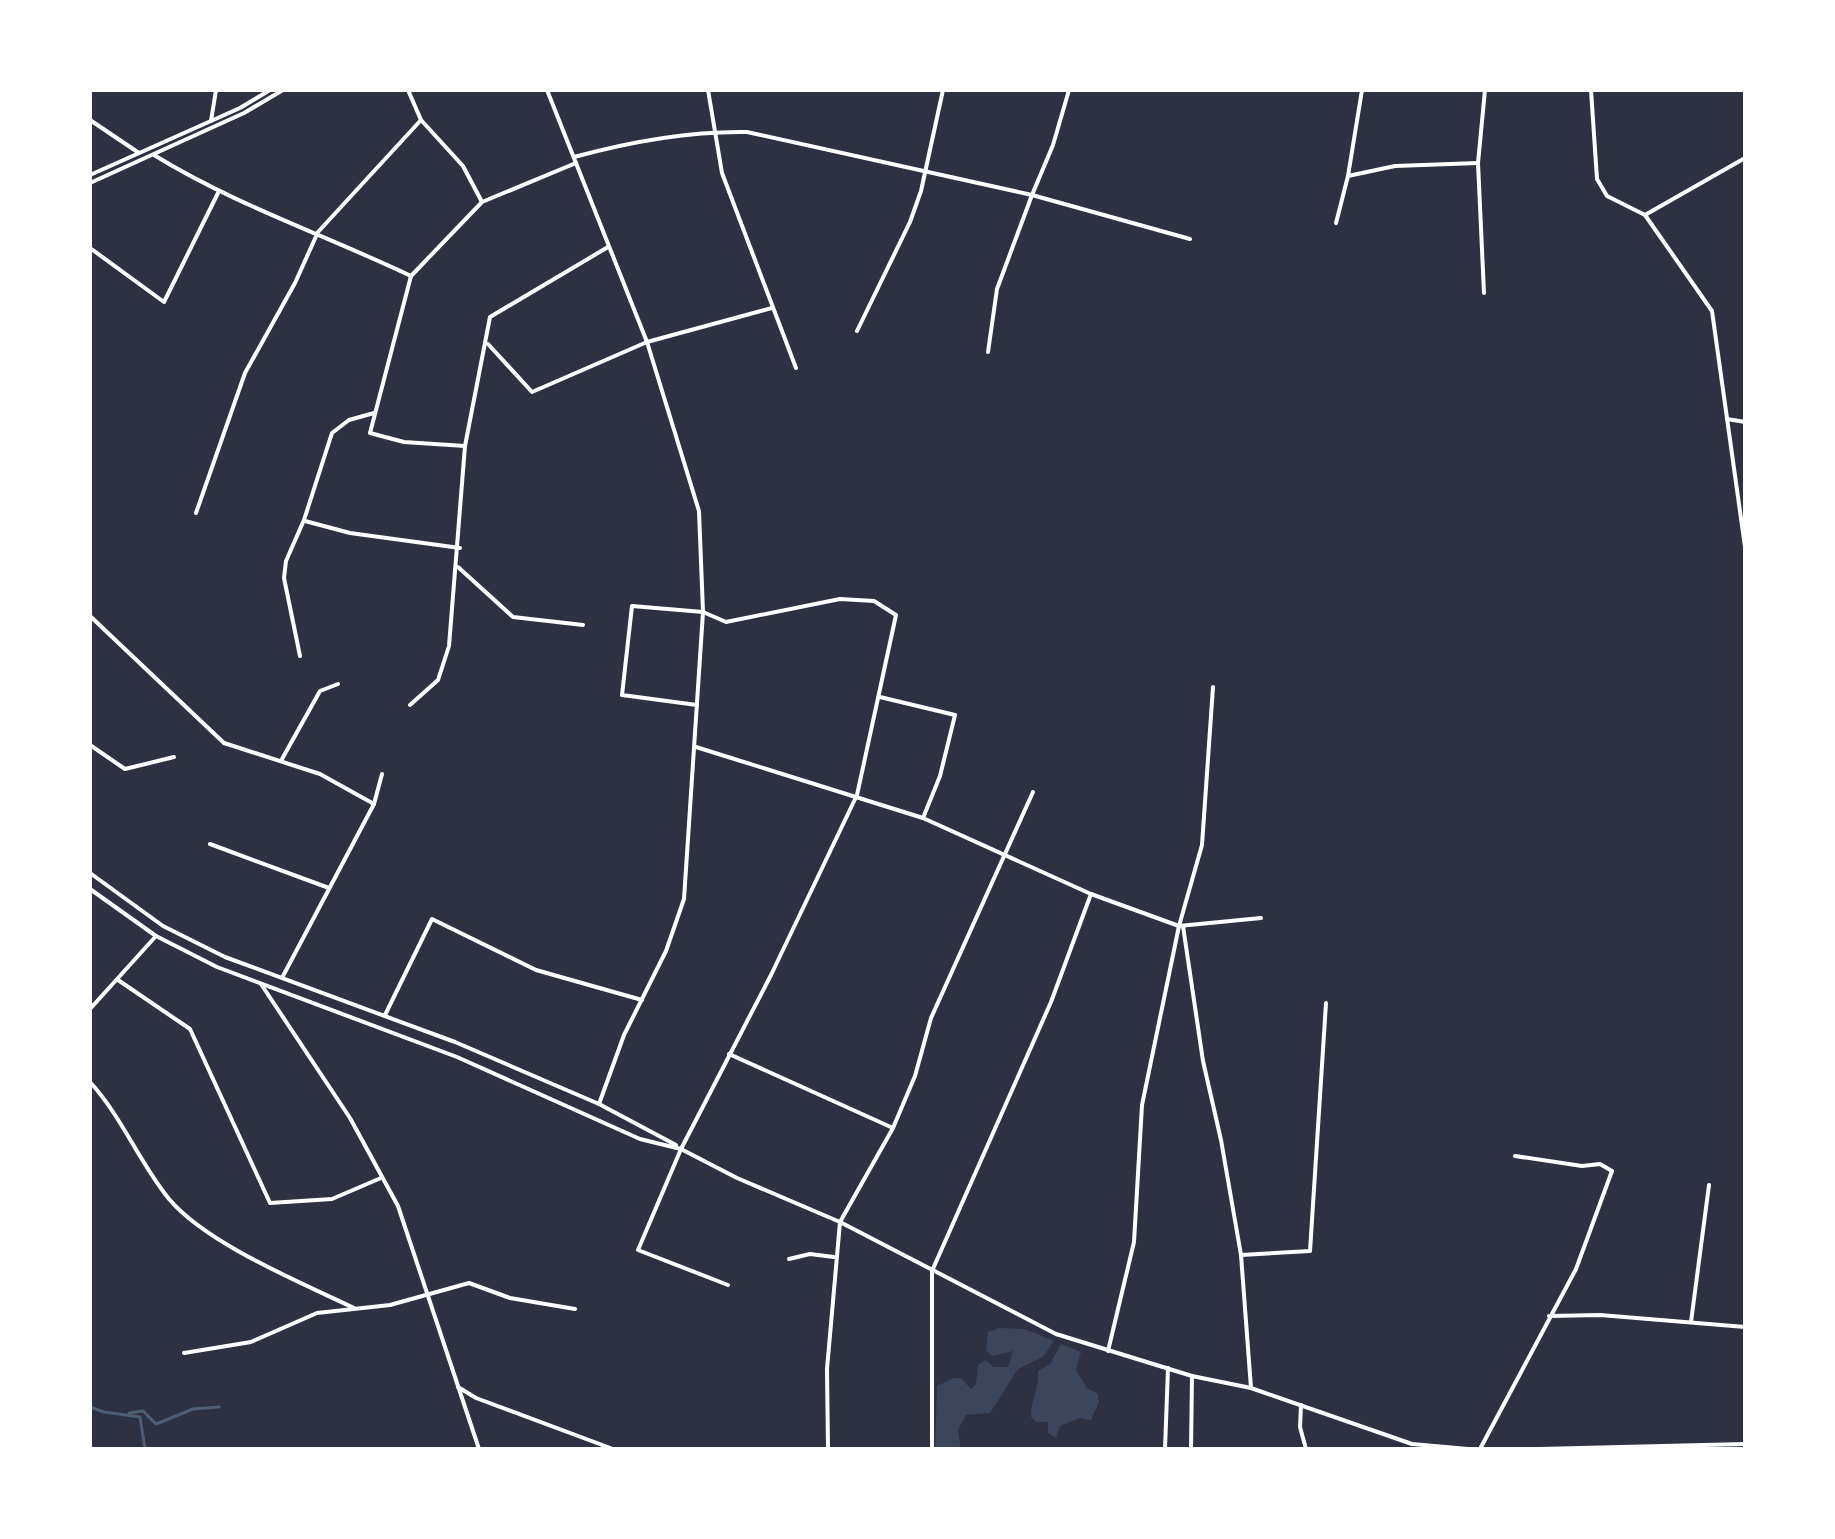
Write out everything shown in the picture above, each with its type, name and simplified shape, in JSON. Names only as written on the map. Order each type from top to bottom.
[{"type":"street","points":[[211,121],[216,90]]},
{"type":"street","points":[[90,175],[211,121],[270,90]]},
{"type":"street","points":[[90,183],[244,113],[283,90]]},
{"type":"street","points":[[408,90],[421,120],[463,166],[482,202]]},
{"type":"street","points":[[547,90],[647,342],[699,511],[703,612],[684,899],[666,951],[599,1104]]},
{"type":"street","points":[[708,90],[722,173],[796,368]]},
{"type":"street","points":[[857,331],[910,222],[925,172],[943,90]]},
{"type":"street","points":[[988,352],[997,289],[1053,145],[1069,90]]},
{"type":"street","points":[[1336,223],[1348,176],[1362,90]]},
{"type":"street","points":[[1484,293],[1478,163],[1485,90]]},
{"type":"street","points":[[1591,90],[1597,179],[1607,196],[1645,215],[1712,311],[1745,547]]},
{"type":"street","points":[[90,120],[139,153]]},
{"type":"street","points":[[196,513],[245,373],[295,283],[318,232],[421,120]]},
{"type":"street","points":[[465,446],[404,442],[370,433],[411,276],[482,202],[575,160],[622,144],[714,132],[747,132],[1032,195],[1190,239]]},
{"type":"street","points":[[154,155],[218,193],[318,232],[411,276]]},
{"type":"street","points":[[1645,215],[1745,158]]},
{"type":"street","points":[[1348,176],[1395,166],[1478,163]]},
{"type":"street","points":[[90,248],[164,302],[218,193]]},
{"type":"street","points":[[410,705],[438,680],[449,646],[460,548],[465,446],[488,344],[490,317],[608,247]]},
{"type":"street","points":[[488,344],[532,392],[647,342],[772,308]]},
{"type":"street","points":[[300,656],[284,578],[286,561],[304,520],[332,433],[349,420],[374,413]]},
{"type":"street","points":[[1727,419],[1745,422]]},
{"type":"street","points":[[304,520],[350,533],[460,548]]},
{"type":"street","points":[[458,567],[513,617],[583,625]]},
{"type":"street","points":[[697,705],[622,695],[632,606],[703,612],[726,622],[840,599],[874,601],[896,615],[857,795],[681,1149],[638,1250],[728,1285]]},
{"type":"street","points":[[90,616],[224,743],[282,759],[335,781],[374,804]]},
{"type":"street","points":[[282,759],[320,691],[338,684]]},
{"type":"street","points":[[1108,1351],[1134,1242],[1142,1105],[1202,845],[1213,687]]},
{"type":"street","points":[[880,697],[955,715],[940,776],[923,818]]},
{"type":"street","points":[[90,745],[125,769],[174,757]]},
{"type":"street","points":[[696,747],[923,818],[1091,894],[1181,926],[1261,918]]},
{"type":"street","points":[[283,976],[374,804],[382,774]]},
{"type":"street","points":[[828,1449],[827,1369],[834,1257],[840,1222],[893,1128],[915,1076],[931,1018],[1008,854],[1033,792]]},
{"type":"street","points":[[210,844],[329,888]]},
{"type":"street","points":[[90,873],[163,926],[225,957],[385,1016],[599,1104],[737,1178],[840,1222],[1056,1334],[1192,1376],[1251,1388],[1412,1446],[1468,1449]]},
{"type":"street","points":[[90,889],[156,936],[261,983],[457,1057],[640,1139],[681,1149]]},
{"type":"street","points":[[932,1449],[932,1271],[1051,1002],[1091,894]]},
{"type":"street","points":[[385,1016],[432,919],[536,970],[642,1000]]},
{"type":"street","points":[[1181,926],[1241,1255],[1251,1388]]},
{"type":"street","points":[[90,1009],[156,936]]},
{"type":"street","points":[[118,980],[190,1029],[270,1203],[332,1199],[382,1177]]},
{"type":"street","points":[[261,983],[311,1055],[398,1206],[479,1449]]},
{"type":"street","points":[[1241,1255],[1310,1251],[1326,1003]]},
{"type":"street","points":[[729,1054],[893,1128]]},
{"type":"street","points":[[90,1082],[111,1105],[144,1166],[181,1210],[200,1226],[260,1262],[357,1309]]},
{"type":"street","points":[[1480,1449],[1576,1269],[1612,1171],[1600,1164],[1582,1166],[1515,1156]]},
{"type":"street","points":[[1691,1322],[1709,1185]]},
{"type":"street","points":[[789,1259],[810,1254],[834,1257]]},
{"type":"street","points":[[184,1353],[251,1342],[317,1313],[390,1305],[469,1283],[510,1298],[575,1309]]},
{"type":"street","points":[[1549,1316],[1600,1315],[1745,1327]]},
{"type":"street","points":[[1165,1449],[1168,1368]]},
{"type":"street","points":[[1191,1449],[1192,1376]]},
{"type":"street","points":[[456,1385],[476,1398],[613,1449]]},
{"type":"street","points":[[1301,1405],[1300,1427],[1306,1449]]},
{"type":"street","points":[[1539,1449],[1745,1444]]},
{"type":"shaded area","points":[[999,1328],[1025,1329],[1054,1341],[1043,1357],[1018,1369],[990,1413],[966,1415],[958,1430],[961,1449],[935,1449],[937,1386],[961,1378],[971,1389],[976,1384],[978,1365],[986,1360],[994,1367],[1008,1367],[1013,1351],[993,1356],[986,1351],[988,1332]]},
{"type":"shaded area","points":[[1061,1344],[1081,1352],[1076,1370],[1087,1388],[1098,1394],[1099,1402],[1091,1420],[1080,1418],[1060,1426],[1056,1438],[1048,1433],[1048,1422],[1037,1422],[1031,1417],[1038,1371],[1050,1364]]},
{"type":"waterway","points":[[90,1407],[140,1417],[145,1449]]},
{"type":"waterway","points":[[129,1413],[143,1411],[156,1424],[193,1409],[219,1407]]}]
